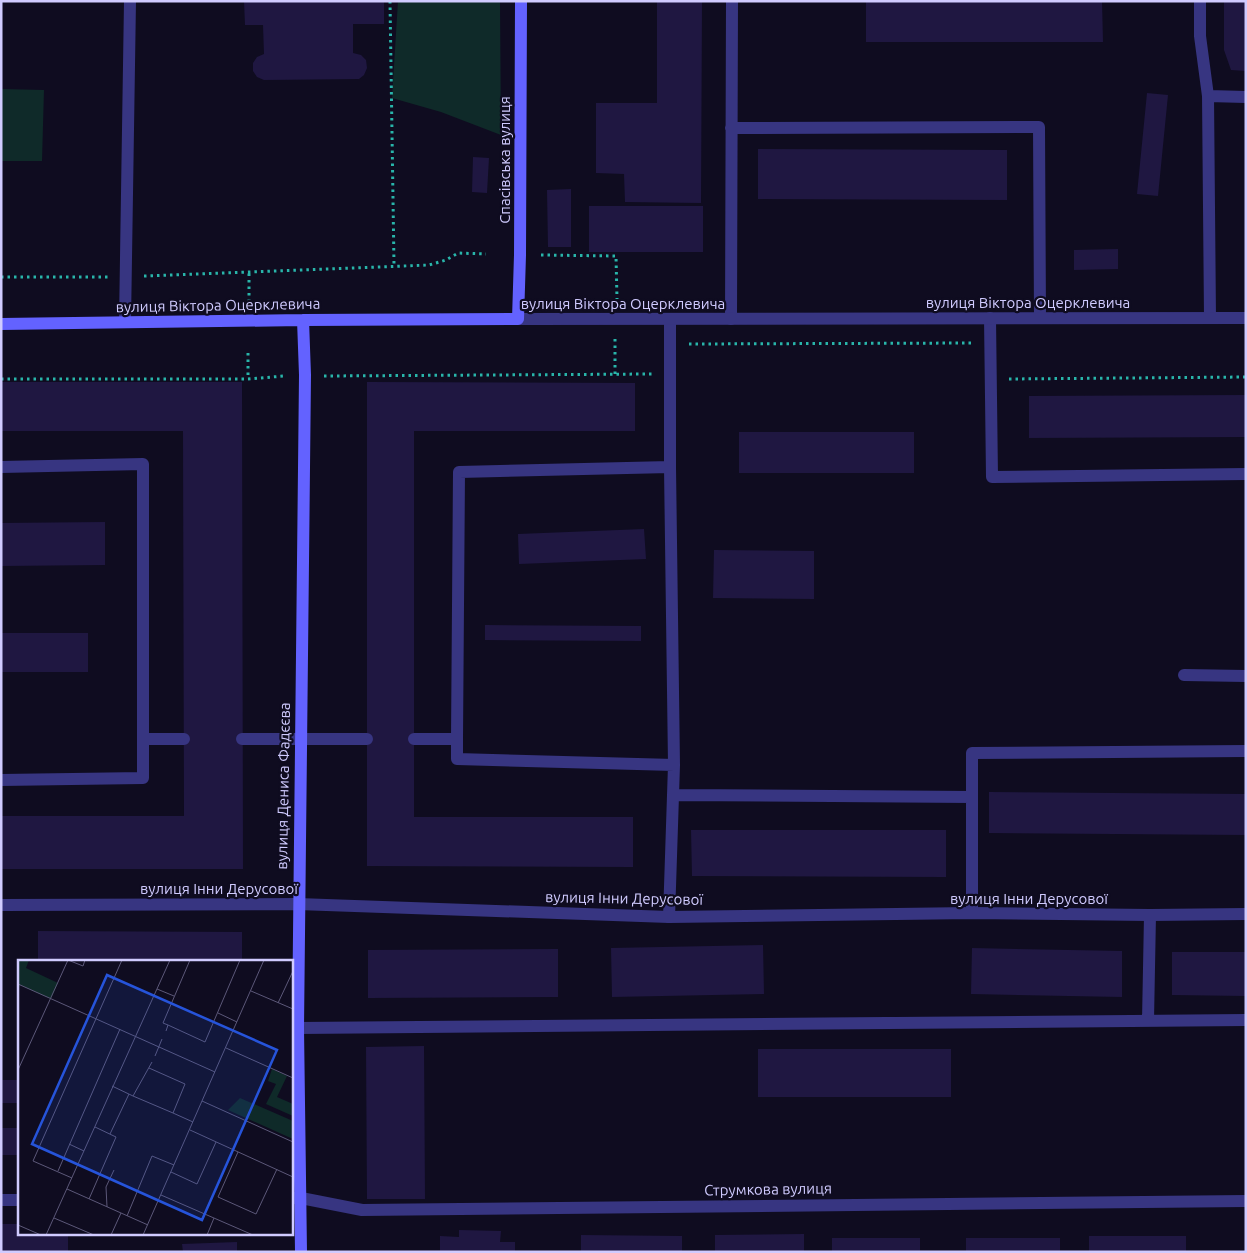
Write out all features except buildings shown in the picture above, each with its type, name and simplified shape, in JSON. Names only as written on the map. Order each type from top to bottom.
[{"type":"street","points":[[124,322],[130,1]]},
{"type":"street","name":"Спасівська вулиця","points":[[518,320],[521,1]]},
{"type":"street","points":[[731,319],[732,1]]},
{"type":"street","points":[[1200,1],[1200,36],[1208,96],[1210,318]]},
{"type":"street","points":[[1208,96],[1246,97]]},
{"type":"street","points":[[731,128],[1039,127],[1040,318]]},
{"type":"street","points":[[990,318],[992,477],[1246,474]]},
{"type":"street","name":"вулиця Віктора Оцерклевича","points":[[1,324],[303,320],[1246,318]]},
{"type":"street","points":[[669,917],[674,765],[670,319]]},
{"type":"street","name":"вулиця Дениса Фадєєва","points":[[301,1252],[296,1198],[305,376],[303,320]]},
{"type":"street","points":[[1,467],[143,464],[143,778],[1,780]]},
{"type":"street","points":[[670,467],[459,472],[457,759],[674,765]]},
{"type":"street","points":[[1184,675],[1246,676]]},
{"type":"street","points":[[143,739],[184,739]]},
{"type":"street","points":[[242,739],[367,739]]},
{"type":"street","points":[[414,739],[457,739]]},
{"type":"street","points":[[972,913],[972,753],[1246,751]]},
{"type":"street","points":[[673,795],[972,797]]},
{"type":"street","name":"вулиця Інни Дерусової","points":[[1,905],[298,904],[669,917],[972,913],[1246,914]]},
{"type":"street","points":[[1148,1021],[1150,915]]},
{"type":"street","points":[[298,1028],[1246,1020]]},
{"type":"street","name":"Струмкова вулиця","points":[[296,1198],[362,1210],[1246,1201]]},
{"type":"street","points":[[1,1200],[18,1200]]},
{"type":"path","points":[[390,1],[394,265]]},
{"type":"path","points":[[1,277],[125,277],[429,265],[458,254],[486,254]]},
{"type":"path","points":[[541,255],[616,256],[617,299]]},
{"type":"path","points":[[249,272],[249,305]]},
{"type":"path","points":[[615,338],[615,374]]},
{"type":"path","points":[[670,344],[990,342]]},
{"type":"path","points":[[248,353],[248,379]]},
{"type":"path","points":[[320,376],[670,374]]},
{"type":"path","points":[[1,379],[248,379],[284,376]]},
{"type":"path","points":[[990,379],[1246,377]]},
{"type":"green space","points":[[398,1],[500,1],[501,135],[441,112],[392,98]]},
{"type":"green space","points":[[1,89],[44,90],[42,161],[1,161]]}]
